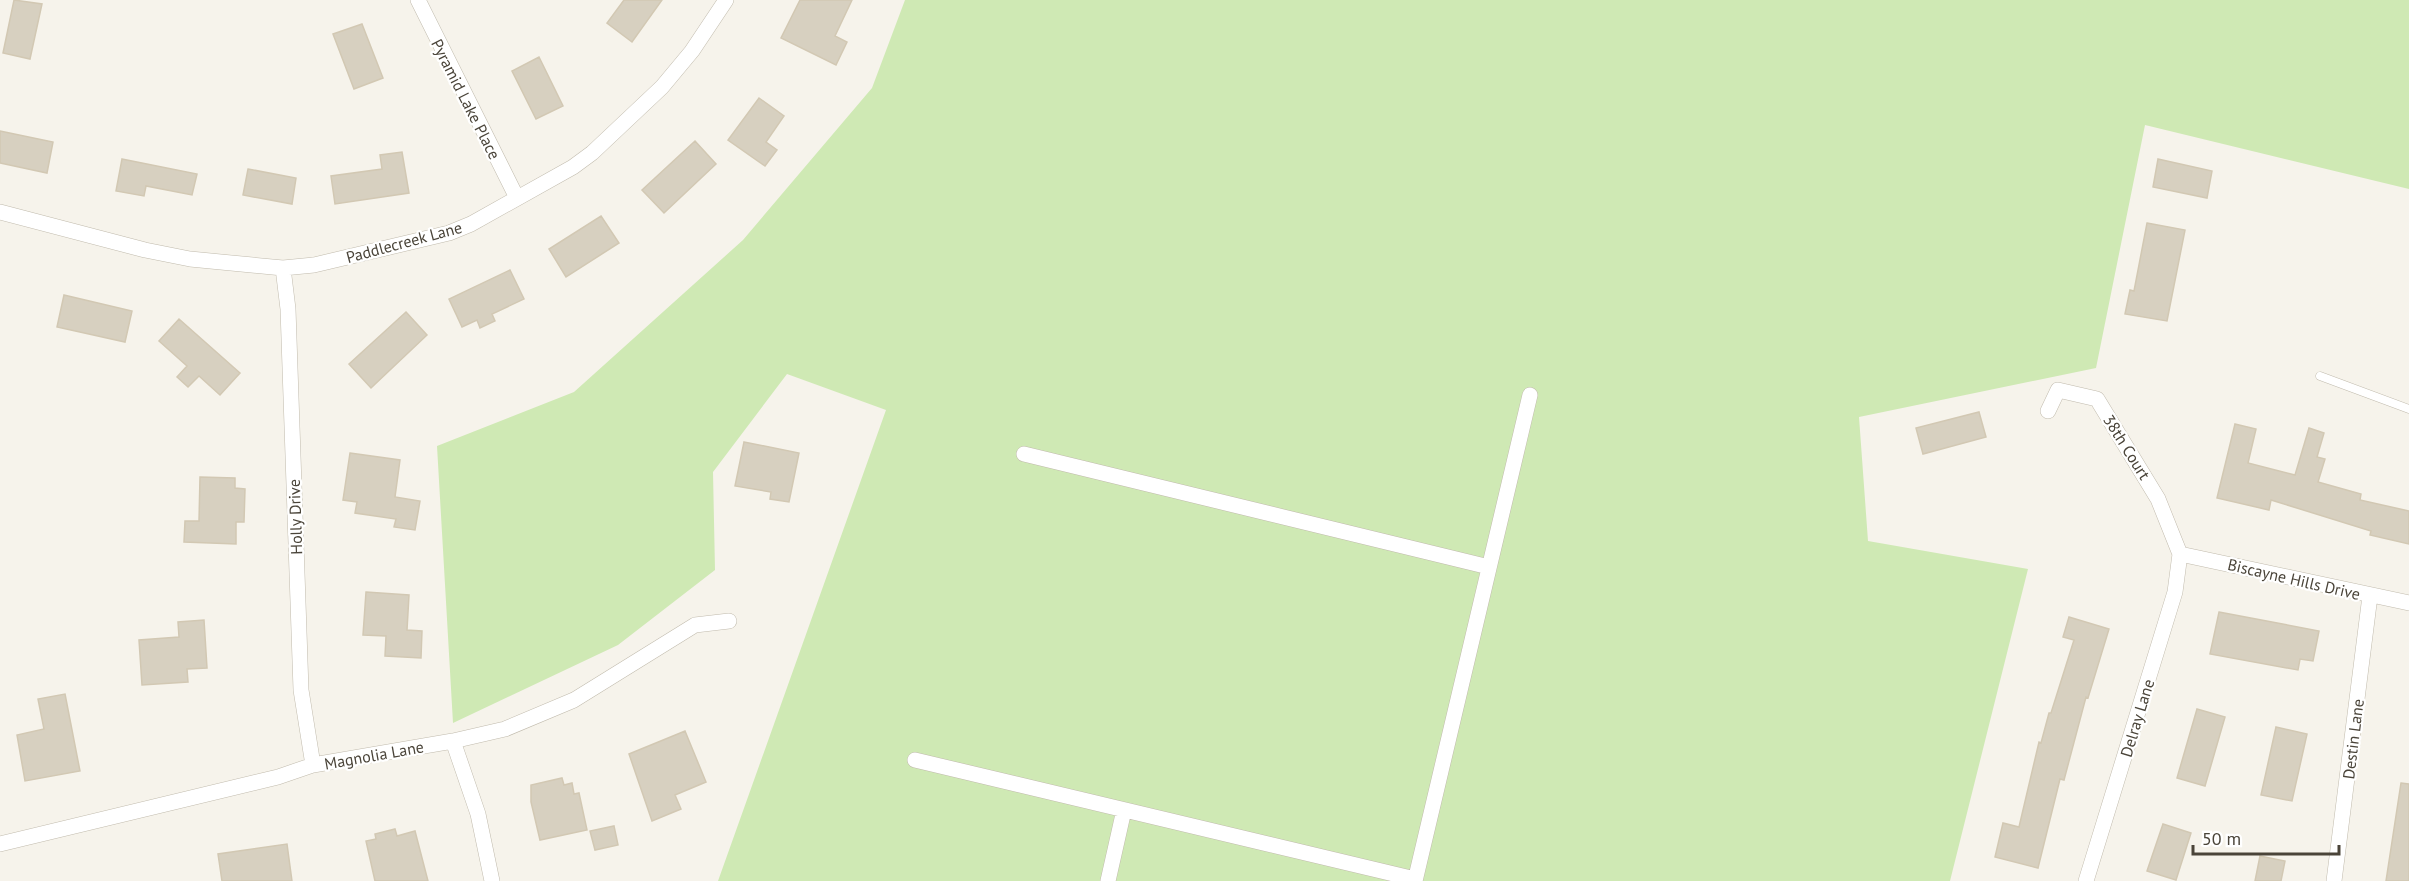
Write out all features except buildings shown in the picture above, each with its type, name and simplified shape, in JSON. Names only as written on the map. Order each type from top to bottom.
[{"type":"street","name":"Pyramid Lake Place","points":[[418,0],[454,77],[516,196]]},
{"type":"street","name":"Paddlecreek Lane","points":[[0,212],[145,250],[190,259],[283,268],[314,265],[449,233],[471,224],[516,196],[573,167],[645,104],[692,51],[726,0]]},
{"type":"street","name":"Holly Drive","points":[[283,268],[288,309],[302,690],[313,765]]},
{"type":"street","name":"38th Court","points":[[2048,411],[2058,390],[2097,399],[2158,499],[2180,554]]},
{"type":"street","points":[[915,760],[1415,880],[1530,395]]},
{"type":"street","points":[[1024,454],[1489,567]]},
{"type":"street","name":"Biscayne Hills Drive","points":[[2180,554],[2409,603]]},
{"type":"street","name":"Delray Lane","points":[[2086,881],[2175,592],[2180,554]]},
{"type":"street","name":"Destin Lane","points":[[2334,881],[2370,596]]},
{"type":"street","name":"Magnolia Lane","points":[[0,844],[244,785],[313,765],[453,741],[505,729],[574,700],[695,625],[729,621]]},
{"type":"street","points":[[453,741],[478,814],[492,881]]},
{"type":"street","points":[[1108,881],[1124,810]]},
{"type":"lane","points":[[2320,376],[2409,409]]},
{"type":"green space","points":[[905,0],[2409,0],[2409,189],[2145,125],[2096,368],[1859,417],[1868,541],[2028,569],[1950,881],[718,881],[886,410],[787,374],[713,472],[715,570],[618,645],[453,723],[437,446],[574,392],[743,240],[872,88]]}]
